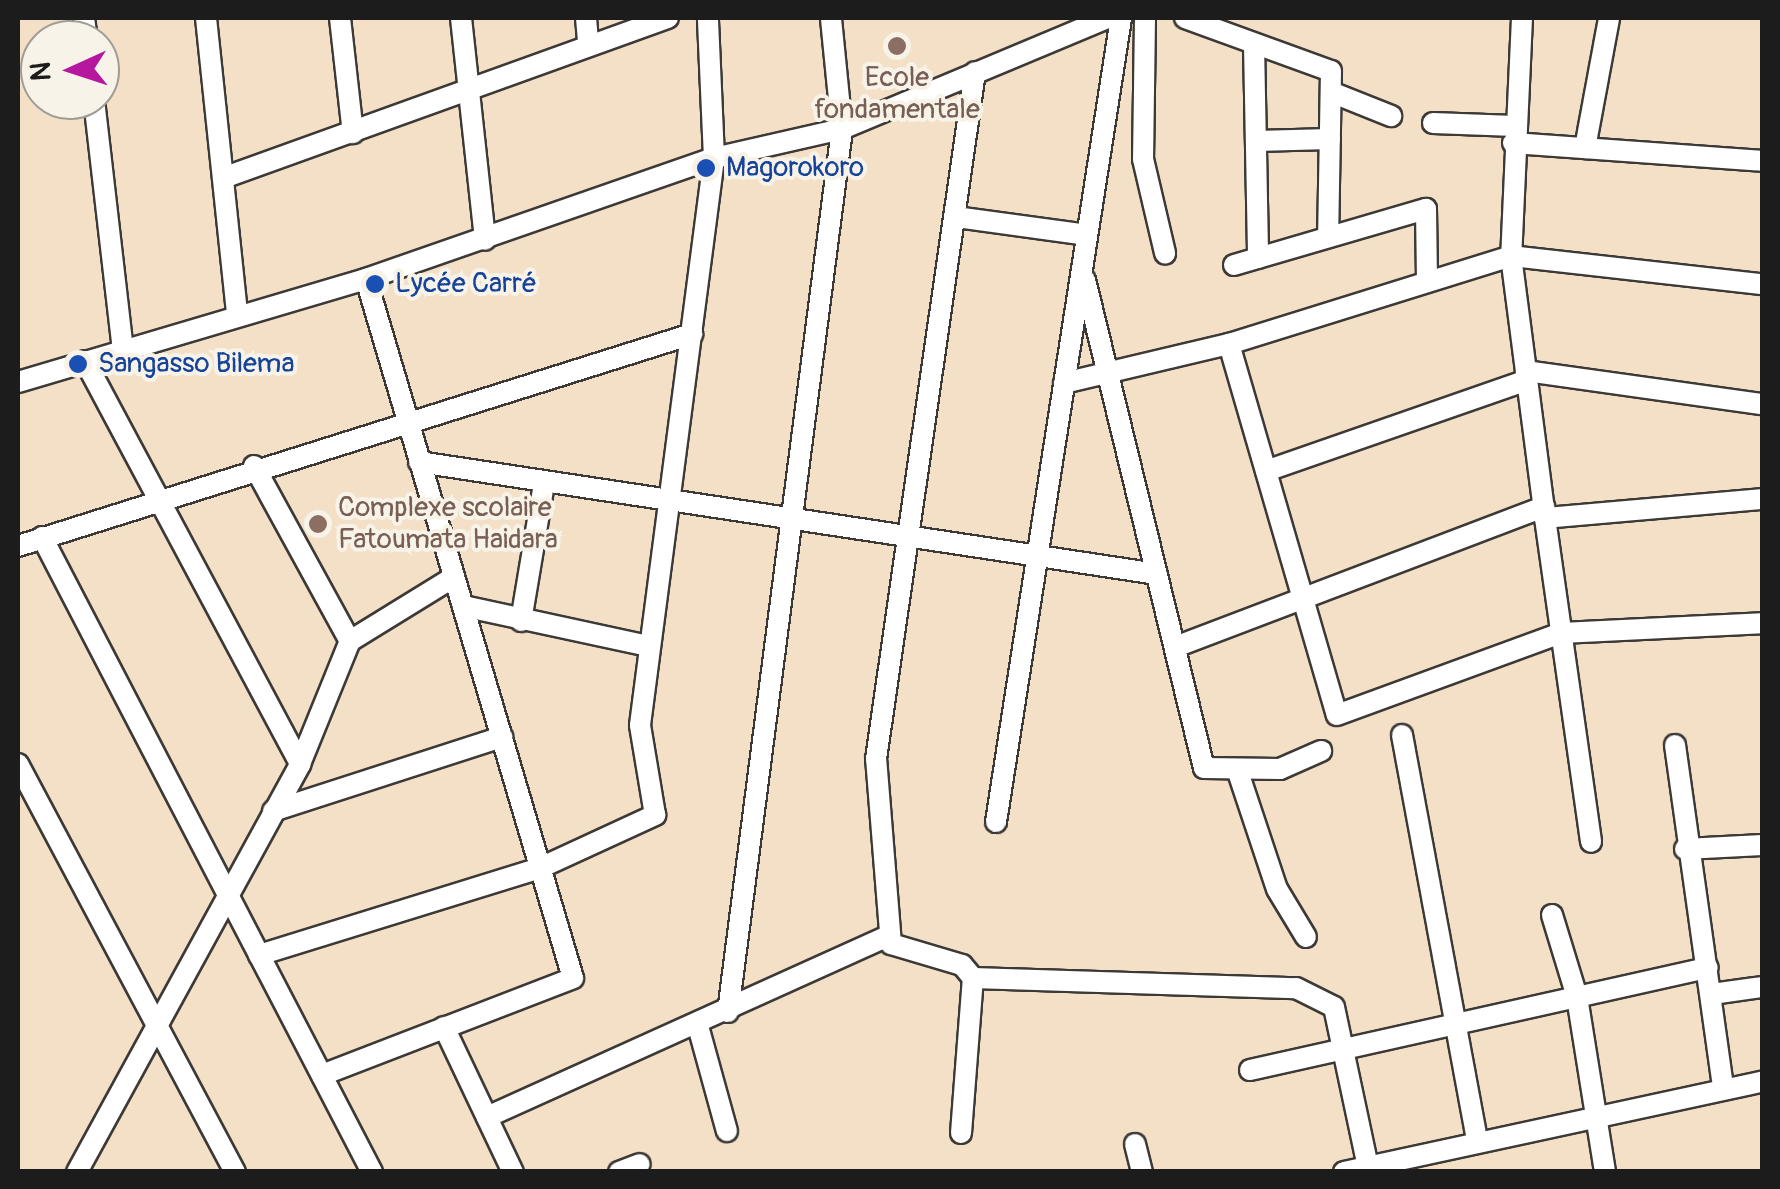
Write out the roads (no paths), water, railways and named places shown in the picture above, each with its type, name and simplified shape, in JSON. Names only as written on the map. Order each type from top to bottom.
[{"type":"street","points":[[206,18],[237,316]]},
{"type":"street","points":[[340,18],[353,133]]},
{"type":"street","points":[[461,18],[485,240]]},
{"type":"street","points":[[586,18],[588,41]]},
{"type":"street","points":[[222,178],[353,133],[468,84],[588,41],[668,18]]},
{"type":"street","points":[[260,955],[540,868],[655,816],[640,725],[714,158],[708,18]]},
{"type":"street","points":[[728,1012],[788,520],[842,129],[831,18]]},
{"type":"street","points":[[18,382],[366,279],[714,158],[842,129],[1108,18]]},
{"type":"street","points":[[996,822],[1121,18]]},
{"type":"street","points":[[1145,18],[1142,158],[1165,253]]},
{"type":"street","points":[[1185,18],[1332,71],[1328,238]]},
{"type":"street","points":[[1522,18],[1511,256],[1591,842]]},
{"type":"street","points":[[1585,148],[1609,18]]},
{"type":"street","points":[[1254,44],[1258,258]]},
{"type":"street","points":[[888,936],[876,759],[975,72]]},
{"type":"street","points":[[1331,92],[1391,116]]},
{"type":"street","points":[[96,120],[123,350]]},
{"type":"street","points":[[1433,123],[1585,148],[1762,161]]},
{"type":"street","points":[[1256,141],[1330,138]]},
{"type":"street","points":[[1234,265],[1426,209],[1427,282]]},
{"type":"street","points":[[956,217],[1088,235]]},
{"type":"street","points":[[1064,383],[1110,377],[1229,344],[1511,256],[1762,284]]},
{"type":"street","points":[[1082,268],[1204,768],[1238,772],[1280,769],[1321,751]]},
{"type":"street","points":[[322,1075],[573,978],[366,279]]},
{"type":"street","points":[[18,546],[405,418],[692,334]]},
{"type":"street","points":[[1229,344],[1336,714],[1562,632],[1762,622]]},
{"type":"street","points":[[85,361],[154,502],[300,764]]},
{"type":"street","points":[[1266,470],[1527,375],[1762,404]]},
{"type":"street","points":[[419,462],[544,484],[1158,574]]},
{"type":"street","points":[[254,466],[350,641]]},
{"type":"street","points":[[522,622],[544,484]]},
{"type":"street","points":[[1175,646],[1544,512],[1762,499]]},
{"type":"street","points":[[42,537],[372,1172]]},
{"type":"street","points":[[77,1172],[300,764],[350,641],[454,577]]},
{"type":"street","points":[[463,606],[522,622],[648,646]]},
{"type":"street","points":[[1402,735],[1477,1139]]},
{"type":"street","points":[[273,811],[502,737]]},
{"type":"street","points":[[1675,745],[1685,849],[1708,968],[1723,1086]]},
{"type":"street","points":[[18,764],[23,786],[235,1172]]},
{"type":"street","points":[[1238,772],[1278,889],[1306,937]]},
{"type":"street","points":[[1685,849],[1762,845]]},
{"type":"street","points":[[1552,915],[1577,997],[1605,1172]]},
{"type":"street","points":[[488,1117],[698,1026],[888,936]]},
{"type":"street","points":[[888,936],[974,978],[1296,988],[1334,1007],[1369,1169]]},
{"type":"street","points":[[1250,1070],[1708,968]]},
{"type":"street","points":[[961,1133],[974,978]]},
{"type":"street","points":[[1712,994],[1762,987]]},
{"type":"street","points":[[698,1026],[727,1131]]},
{"type":"street","points":[[444,1028],[514,1172]]},
{"type":"street","points":[[1344,1172],[1369,1169],[1595,1110],[1762,1082]]},
{"type":"street","points":[[1135,1144],[1142,1172]]},
{"type":"street","points":[[89,1150],[99,1172]]},
{"type":"place","name":"Ecole fondamentale","points":[[897,46]]},
{"type":"place","name":"Magorokoro","points":[[706,168]]},
{"type":"place","name":"Lycée Carré","points":[[375,284]]},
{"type":"place","name":"Sangasso Bilema","points":[[78,364]]},
{"type":"place","name":"Complexe scolaire Fatoumata Haidara","points":[[318,524]]}]
